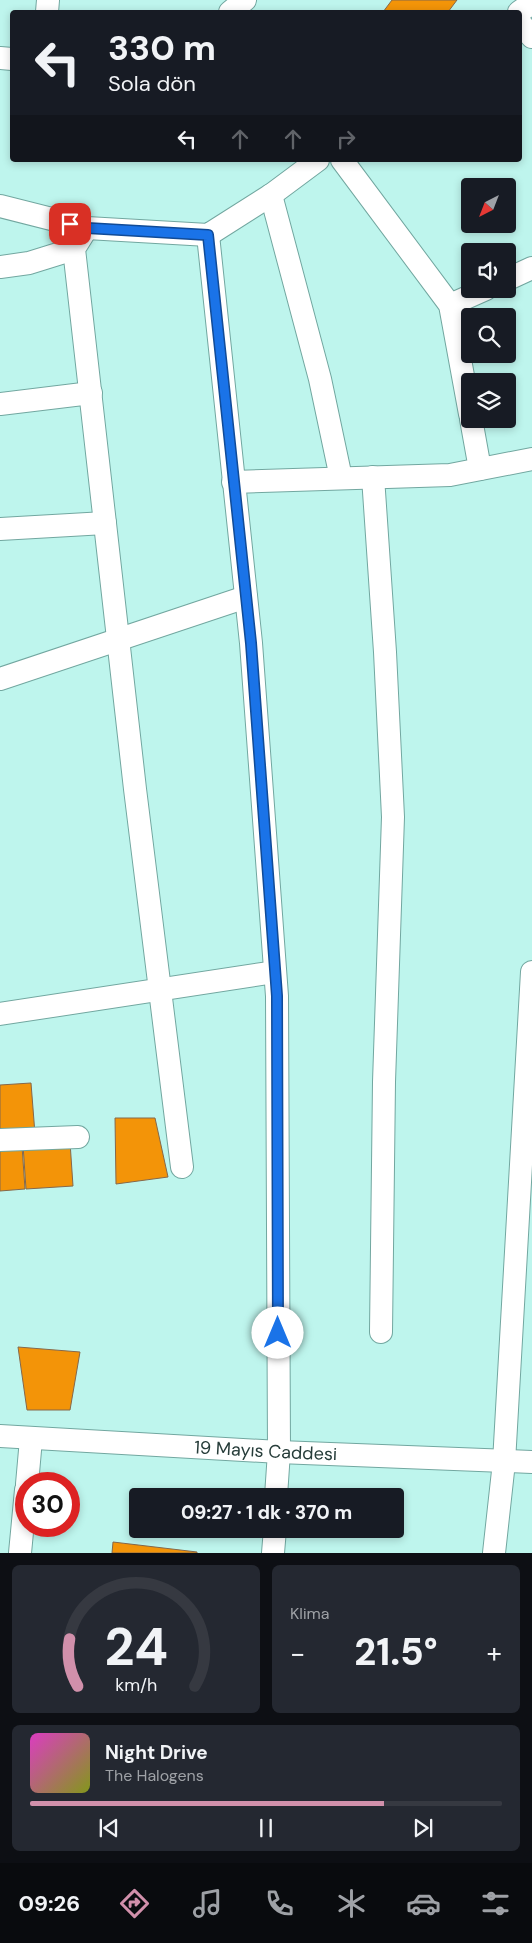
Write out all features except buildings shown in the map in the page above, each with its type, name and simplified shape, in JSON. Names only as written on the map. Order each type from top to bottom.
[{"type":"street","points":[[232,10],[245,0]]},
{"type":"street","points":[[522,24],[532,37]]},
{"type":"street","points":[[0,206],[87,228],[208,235],[271,195],[315,162]]},
{"type":"street","points":[[343,162],[450,305],[462,373]]},
{"type":"street","points":[[271,195],[320,379],[342,478]]},
{"type":"street","points":[[87,228],[74,249],[118,639],[182,1168]]},
{"type":"street","points":[[208,235],[246,597],[275,972],[278,1452],[276,1488]]},
{"type":"street","points":[[0,267],[29,263],[74,249]]},
{"type":"street","points":[[516,275],[532,268]]},
{"type":"street","points":[[450,305],[466,298]]},
{"type":"street","points":[[0,404],[91,393]]},
{"type":"street","points":[[473,428],[480,469]]},
{"type":"street","points":[[234,482],[450,475],[532,459]]},
{"type":"street","points":[[373,477],[394,816],[384,1082],[381,1332]]},
{"type":"street","points":[[0,529],[105,522]]},
{"type":"street","points":[[0,680],[246,597]]},
{"type":"street","points":[[0,1014],[160,988],[275,972]]},
{"type":"street","points":[[494,1553],[504,1462],[527,1172],[532,972]]},
{"type":"street","points":[[0,1140],[78,1137]]},
{"type":"street","name":"19 Mayıs Caddesi","points":[[0,1436],[278,1452],[532,1462]]},
{"type":"street","points":[[28,1472],[31,1439]]},
{"type":"street","points":[[20,1553],[22,1537]]},
{"type":"street","points":[[273,1553],[274,1538]]},
{"type":"route","points":[[70,224],[87,228],[208,235],[251,643],[277,996],[278,1333]]}]
